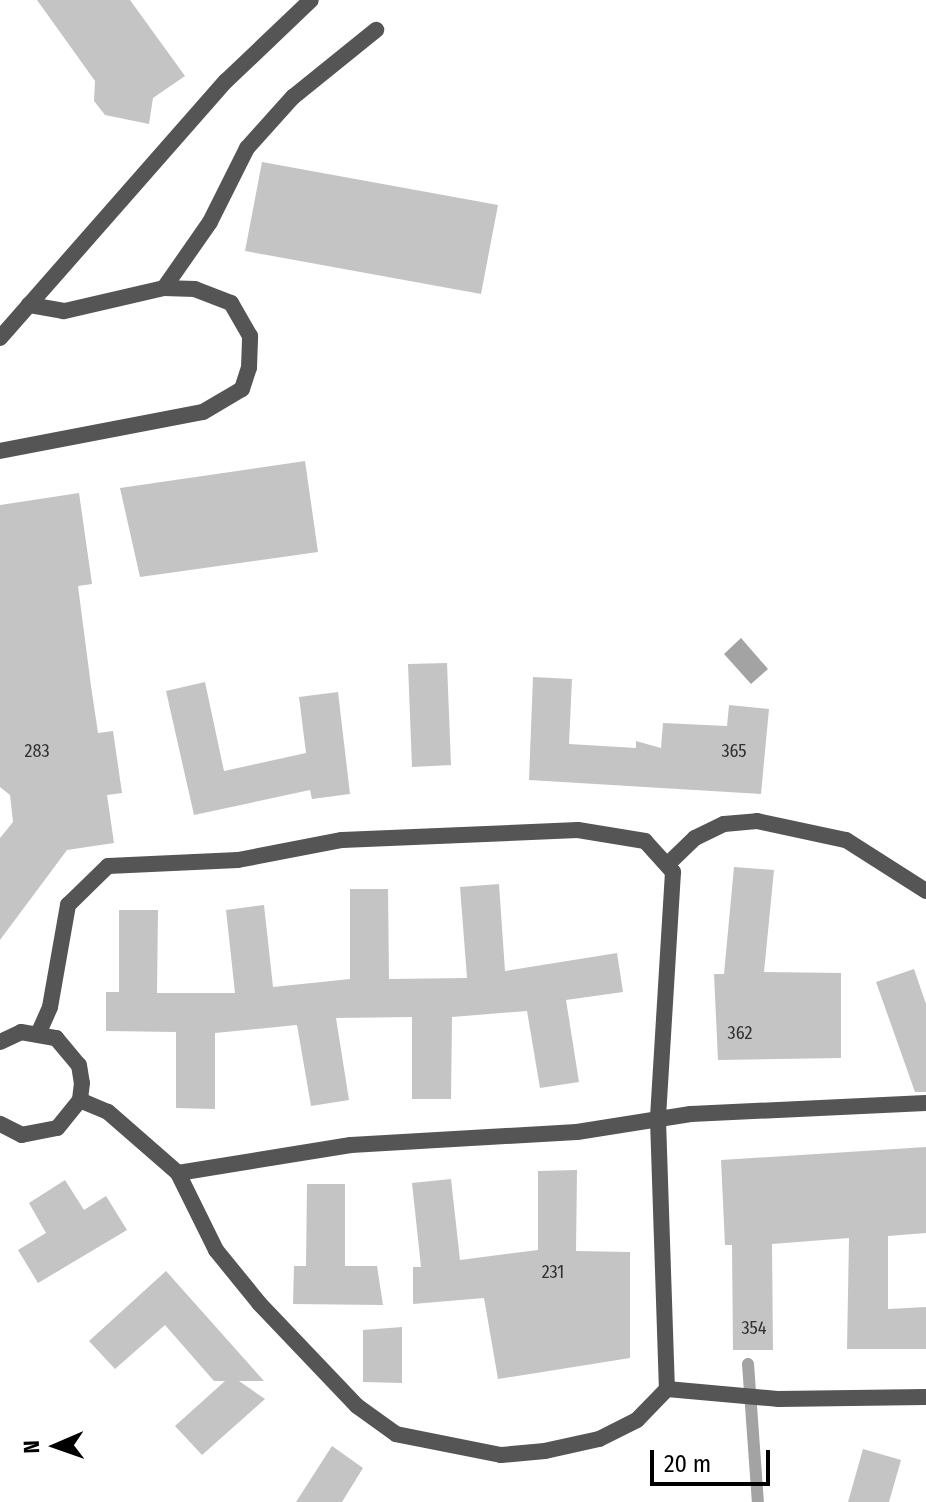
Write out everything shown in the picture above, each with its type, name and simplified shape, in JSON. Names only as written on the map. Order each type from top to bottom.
[{"type":"street","points":[[0,338],[226,81],[311,0]]},
{"type":"street","points":[[164,288],[210,222],[247,148],[293,97],[376,30]]},
{"type":"street","points":[[0,451],[203,412],[242,389],[250,336],[231,303],[195,289],[164,288],[64,311],[29,305]]},
{"type":"street","points":[[668,864],[695,838],[724,824],[757,821],[846,840],[926,891]]},
{"type":"street","points":[[39,1032],[68,905],[108,866],[238,860],[342,840],[578,830],[645,841],[668,864],[674,907],[658,1120],[667,1389],[637,1420],[599,1439],[545,1451],[501,1455],[396,1434],[357,1406],[259,1303],[216,1250],[178,1173],[108,1112],[80,1100]]},
{"type":"street","points":[[0,1124],[22,1135],[40,1134],[57,1128],[80,1100],[79,1065],[70,1049],[39,1032],[1,1038]]},
{"type":"street","points":[[178,1173],[351,1145],[577,1132],[658,1120],[926,1103]]},
{"type":"street","points":[[667,1389],[778,1399],[926,1397]]},
{"type":"shaded area","points":[[741,638],[768,669],[751,684],[724,654]]},
{"type":"building","points":[[37,0],[130,0],[185,76],[153,98],[149,124],[105,115],[94,101],[95,81]]},
{"type":"building","points":[[262,162],[498,205],[481,294],[245,251]]},
{"type":"building","points":[[305,461],[318,552],[140,577],[120,488]]},
{"type":"building","points":[[79,493],[92,584],[78,586],[91,686],[98,733],[113,731],[122,793],[107,795],[114,843],[67,850],[0,940],[0,838],[13,822],[10,795],[0,787],[0,505]]},
{"type":"building","points":[[447,663],[451,765],[412,767],[408,664]]},
{"type":"building","points":[[533,677],[572,679],[569,744],[636,748],[636,741],[661,748],[663,723],[727,726],[729,705],[769,709],[761,794],[529,780]]},
{"type":"building","points":[[205,682],[224,771],[306,753],[299,697],[338,692],[350,794],[312,799],[310,790],[194,815],[166,691]]},
{"type":"building","points":[[734,867],[774,870],[764,972],[841,973],[841,1058],[718,1060],[714,974],[724,974]]},
{"type":"building","points":[[499,884],[505,971],[617,953],[623,992],[566,1000],[579,1082],[540,1088],[527,1011],[452,1017],[451,1099],[412,1099],[412,1017],[336,1018],[349,1100],[311,1106],[297,1025],[215,1033],[215,1109],[176,1108],[176,1032],[106,1031],[106,992],[119,992],[119,910],[158,910],[157,993],[235,993],[226,910],[264,905],[273,987],[350,979],[350,889],[388,889],[389,979],[467,978],[460,887]]},
{"type":"building","points":[[914,969],[926,1004],[926,1092],[915,1092],[876,982]]},
{"type":"building","points":[[926,1147],[926,1233],[888,1236],[888,1309],[926,1307],[926,1349],[847,1349],[849,1238],[772,1244],[773,1350],[733,1350],[732,1245],[725,1245],[721,1160]]},
{"type":"building","points":[[577,1170],[576,1251],[630,1252],[630,1358],[498,1379],[484,1298],[413,1304],[413,1267],[421,1267],[412,1183],[451,1179],[460,1260],[538,1250],[538,1171]]},
{"type":"building","points":[[65,1180],[84,1210],[106,1196],[127,1230],[38,1283],[18,1250],[46,1233],[29,1203]]},
{"type":"building","points":[[307,1184],[345,1184],[345,1266],[377,1266],[383,1305],[293,1304],[294,1266],[306,1266]]},
{"type":"building","points":[[166,1271],[264,1381],[239,1381],[265,1399],[202,1455],[175,1426],[225,1381],[214,1381],[165,1325],[115,1369],[89,1341]]},
{"type":"building","points":[[402,1327],[402,1383],[363,1382],[363,1330]]},
{"type":"building","points":[[332,1446],[363,1468],[342,1502],[296,1502]]},
{"type":"building","points":[[863,1449],[901,1460],[889,1502],[848,1502]]},
{"type":"waterway","points":[[748,1364],[758,1502]]}]
